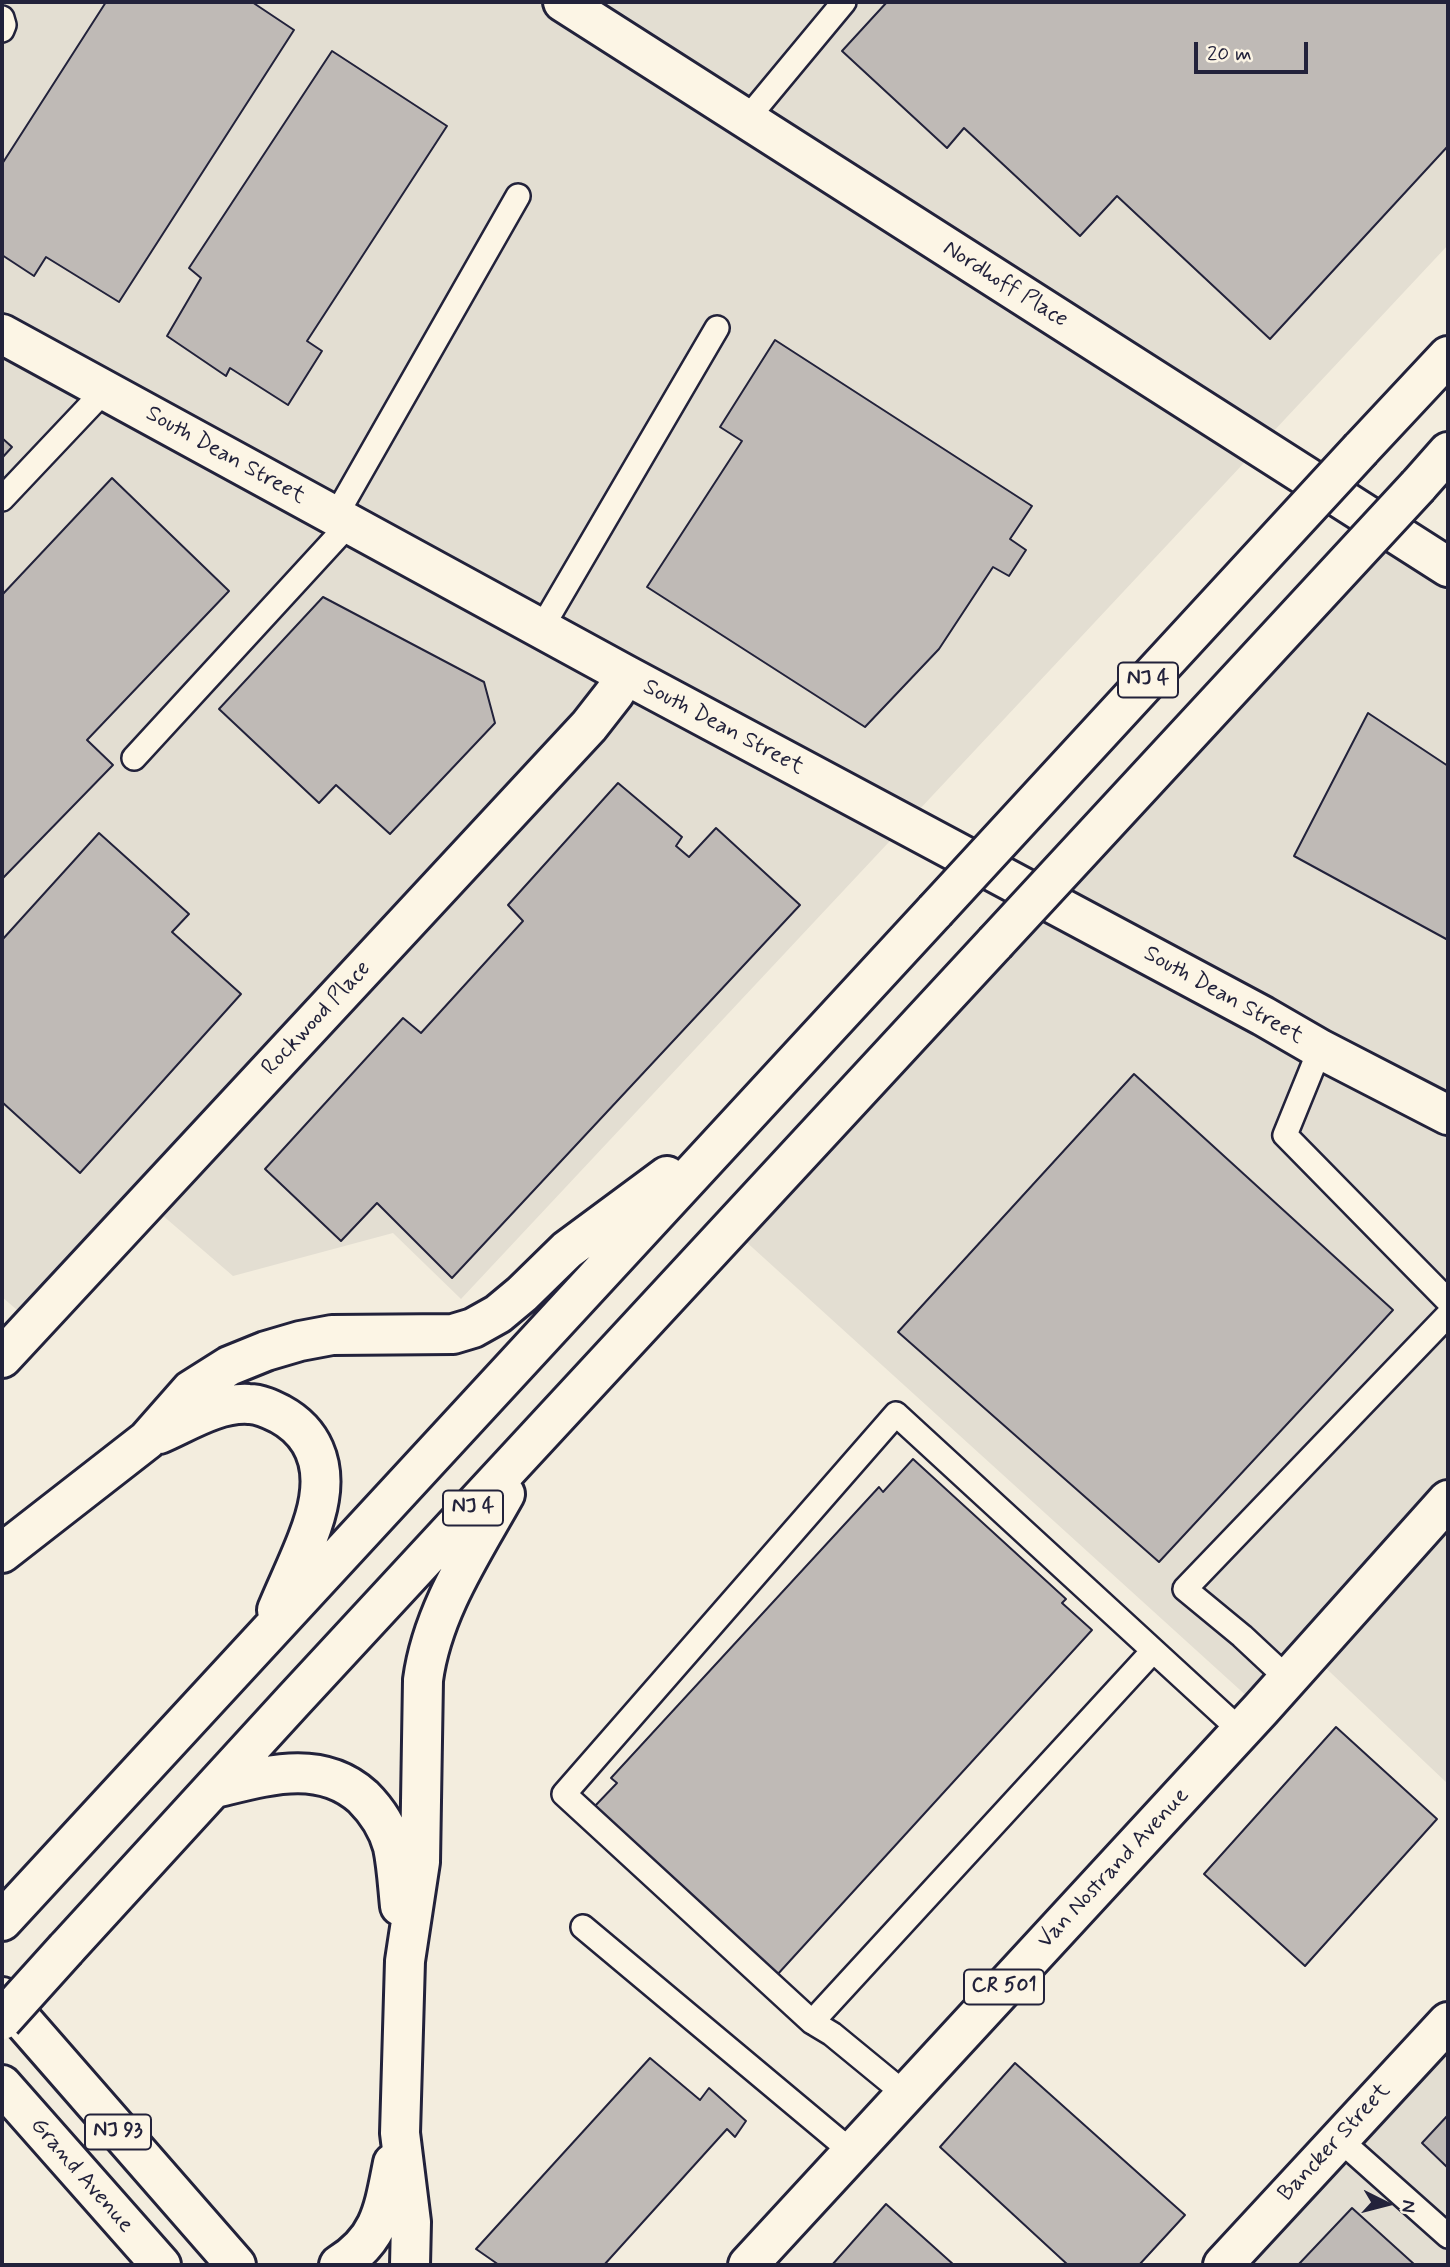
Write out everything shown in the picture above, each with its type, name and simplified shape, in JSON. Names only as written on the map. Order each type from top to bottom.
[{"type":"main road","name":"Nordhoff Place","points":[[563,2],[1448,567]]},
{"type":"main road","name":"South Dean Street","points":[[2,334],[626,675],[1251,1009],[1320,1049],[1448,1115]]},
{"type":"main road","name":"NJ 4","points":[[2,1921],[1448,356]]},
{"type":"main road","name":"NJ 4","points":[[2,2020],[293,1701],[1448,452]]},
{"type":"main road","name":"Rockwood Place","points":[[2,1358],[589,726],[626,675]]},
{"type":"main road","points":[[2,1553],[147,1440],[191,1390],[229,1366],[266,1351],[332,1335],[441,1334],[473,1328],[498,1314],[567,1250],[741,1122]]},
{"type":"main road","points":[[147,1440],[212,1410],[249,1404],[265,1407],[284,1416],[311,1441],[319,1459],[319,1502],[269,1631]]},
{"type":"main road","points":[[410,2265],[411,2222],[400,2133],[405,1961],[421,1862],[422,1702],[426,1654],[444,1604],[531,1445]]},
{"type":"main road","name":"Van Nostrand Avenue","points":[[748,2265],[1241,1731],[1448,1500]]},
{"type":"main road","points":[[215,1788],[272,1774],[292,1772],[332,1777],[361,1796],[376,1810],[392,1846],[405,1961]]},
{"type":"main road","name":"NJ 93","points":[[2,1997],[236,2265]]},
{"type":"main road","name":"Bancker Street","points":[[1223,2265],[1448,2022]]},
{"type":"main road","name":"Grand Avenue","points":[[2,2085],[161,2265]]},
{"type":"main road","points":[[339,2265],[366,2245],[376,2229],[383,2211],[400,2133]]},
{"type":"lane","points":[[746,120],[844,2]]},
{"type":"lane","points":[[2,18],[2,30]]},
{"type":"lane","points":[[134,758],[342,520],[518,196]]},
{"type":"lane","points":[[541,629],[718,328]]},
{"type":"lane","points":[[2,499],[105,390]]},
{"type":"lane","points":[[1320,1049],[1285,1135],[1448,1301]]},
{"type":"lane","points":[[1288,1679],[1242,1636],[1185,1589],[1448,1315]]},
{"type":"lane","points":[[905,2094],[832,2034],[812,2022],[564,1794],[896,1414],[1241,1731]]},
{"type":"lane","points":[[812,2022],[1153,1651]]},
{"type":"lane","points":[[583,1927],[852,2152]]},
{"type":"lane","points":[[1339,2139],[1448,2236]]},
{"type":"shaded area","points":[[2,2],[1448,2],[1448,245],[461,1299],[393,1233],[233,1276],[147,1202],[24,1316],[2,1297]]},
{"type":"shaded area","points":[[1379,528],[1448,569],[1448,1784],[1311,1654],[1261,1709],[732,1229]]},
{"type":"shaded area","points":[[1448,2022],[1448,2265],[1223,2265]]},
{"type":"building","points":[[106,2],[252,2],[294,30],[119,302],[46,257],[34,276],[2,255],[2,164]]},
{"type":"building","points":[[887,2],[1448,2],[1448,146],[1270,339],[1117,196],[1080,236],[964,128],[947,148],[842,51]]},
{"type":"building","points":[[332,51],[447,126],[307,341],[322,351],[288,405],[230,368],[226,376],[167,336],[201,278],[189,268]]},
{"type":"building","points":[[775,340],[1032,506],[1010,539],[1026,550],[1009,576],[993,567],[939,649],[865,727],[647,587],[742,441],[720,427]]},
{"type":"building","points":[[2,438],[12,447],[2,458]]},
{"type":"building","points":[[112,478],[229,591],[87,740],[113,765],[2,879],[2,595]]},
{"type":"building","points":[[323,597],[484,682],[495,723],[390,834],[336,785],[319,803],[219,709]]},
{"type":"building","points":[[1368,713],[1448,766],[1448,940],[1294,856]]},
{"type":"building","points":[[618,783],[682,837],[676,846],[689,857],[716,828],[800,905],[452,1278],[377,1203],[341,1241],[265,1169],[403,1018],[421,1033],[523,921],[508,905]]},
{"type":"building","points":[[99,833],[189,914],[172,932],[241,994],[80,1173],[2,1102],[2,940]]},
{"type":"building","points":[[1134,1074],[1393,1310],[1159,1562],[898,1332]]},
{"type":"building","points":[[913,1459],[1066,1599],[1062,1603],[1092,1630],[777,1975],[594,1807],[617,1783],[611,1778],[879,1487],[883,1492]]},
{"type":"building","points":[[1336,1727],[1437,1819],[1305,1966],[1204,1874]]},
{"type":"building","points":[[650,2058],[700,2100],[709,2088],[746,2121],[735,2137],[727,2129],[604,2265],[499,2265],[476,2249]]},
{"type":"building","points":[[1015,2063],[1185,2215],[1139,2265],[1068,2265],[940,2147]]},
{"type":"building","points":[[1448,2115],[1448,2168],[1422,2143]]},
{"type":"building","points":[[886,2204],[954,2265],[832,2265]]},
{"type":"building","points":[[1352,2208],[1415,2265],[1298,2265]]}]
